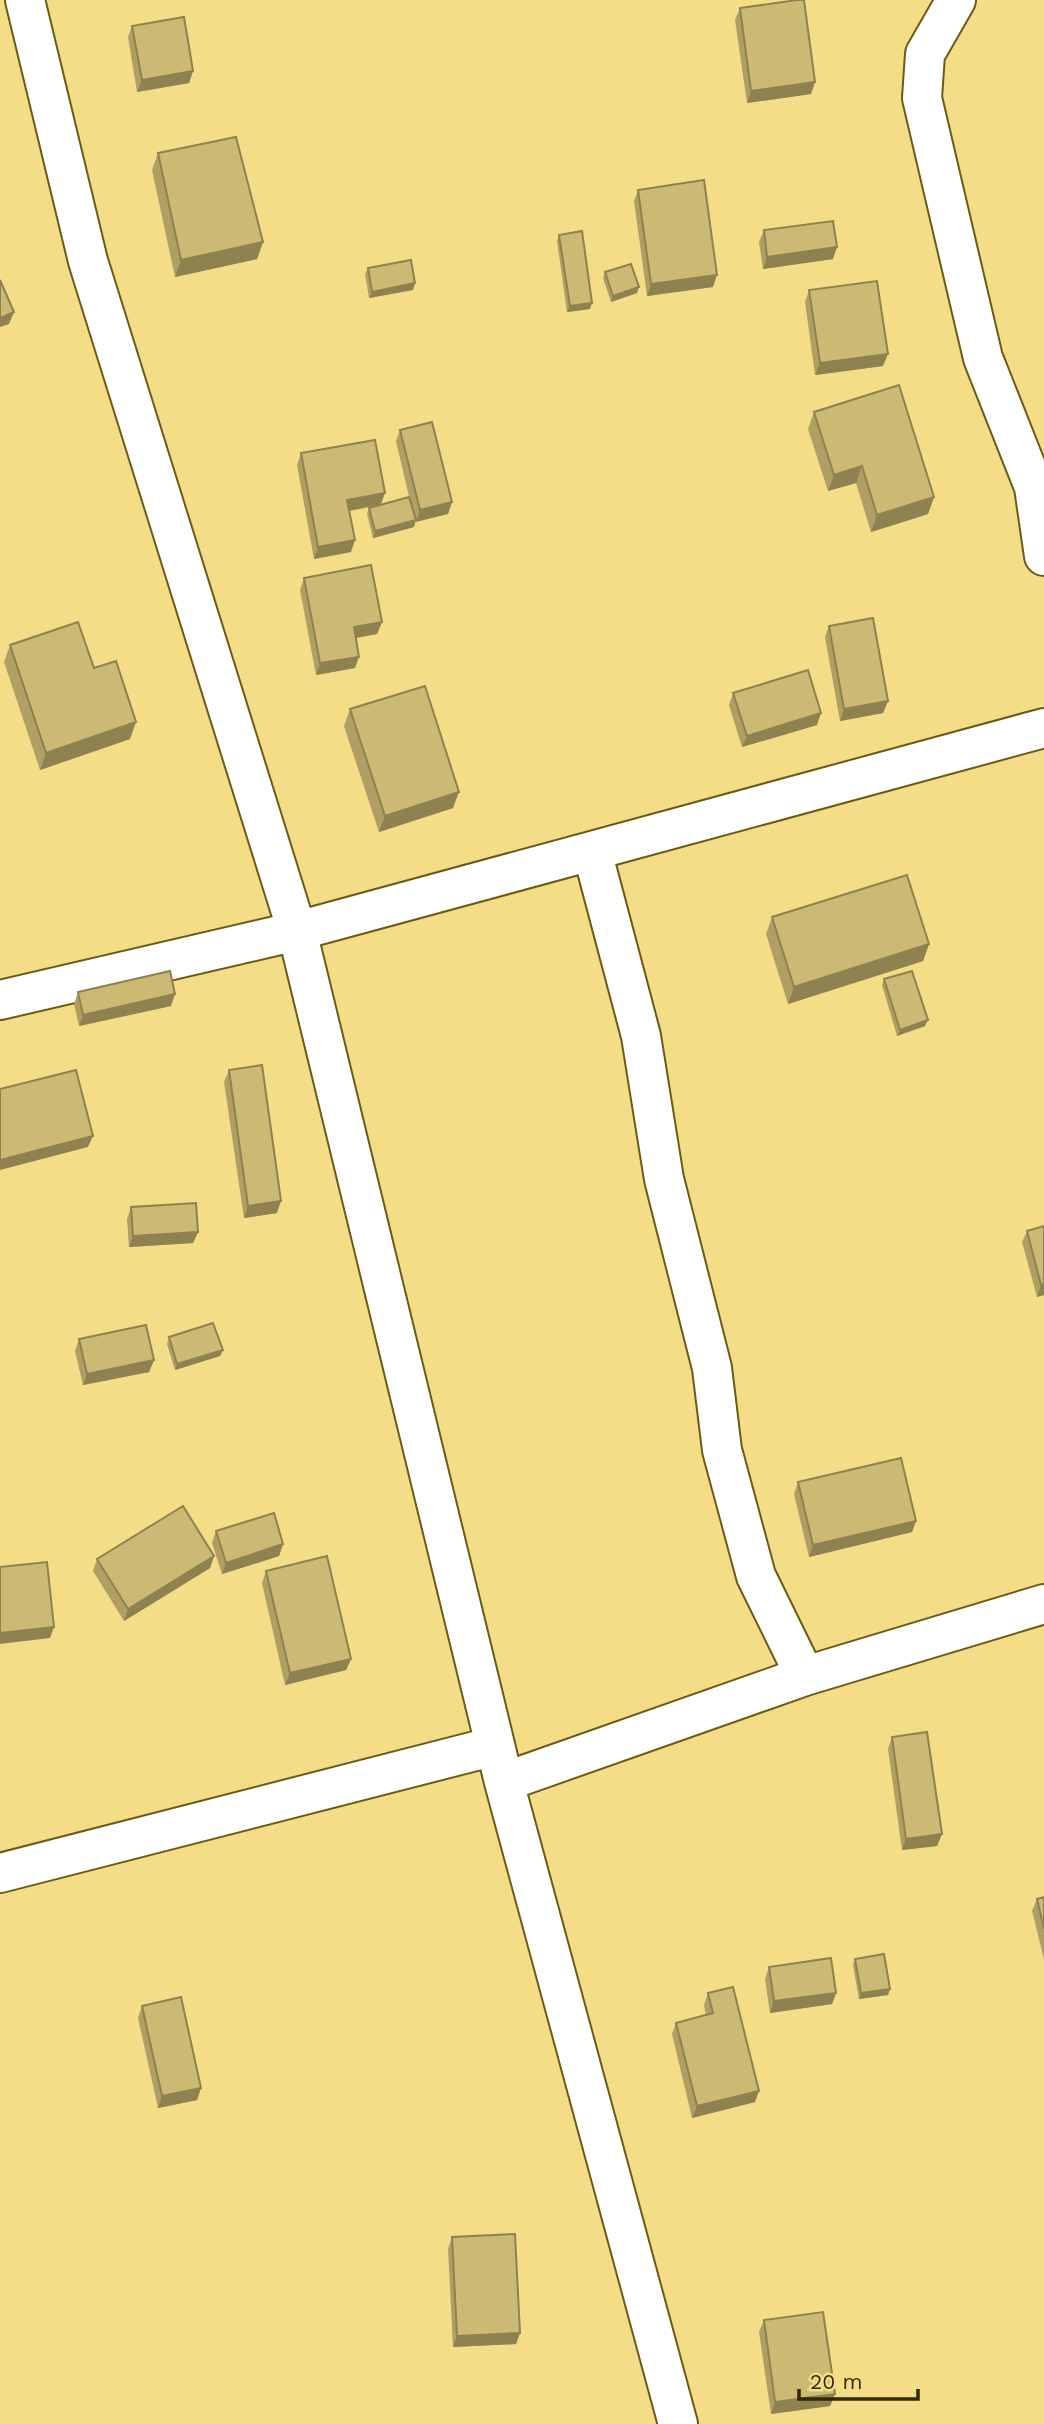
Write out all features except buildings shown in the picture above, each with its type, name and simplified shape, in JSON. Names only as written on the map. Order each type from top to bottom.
[{"type":"street","points":[[25,0],[89,261],[297,932],[500,1764],[678,2424]]},
{"type":"street","points":[[956,0],[935,32],[925,54],[922,98],[984,358],[1034,487],[1044,556]]},
{"type":"street","points":[[0,1000],[297,932],[1044,728]]},
{"type":"street","points":[[592,851],[641,1036],[664,1179],[712,1368],[722,1450],[755,1576],[805,1675]]},
{"type":"street","points":[[0,1873],[500,1764],[1044,1604]]}]
